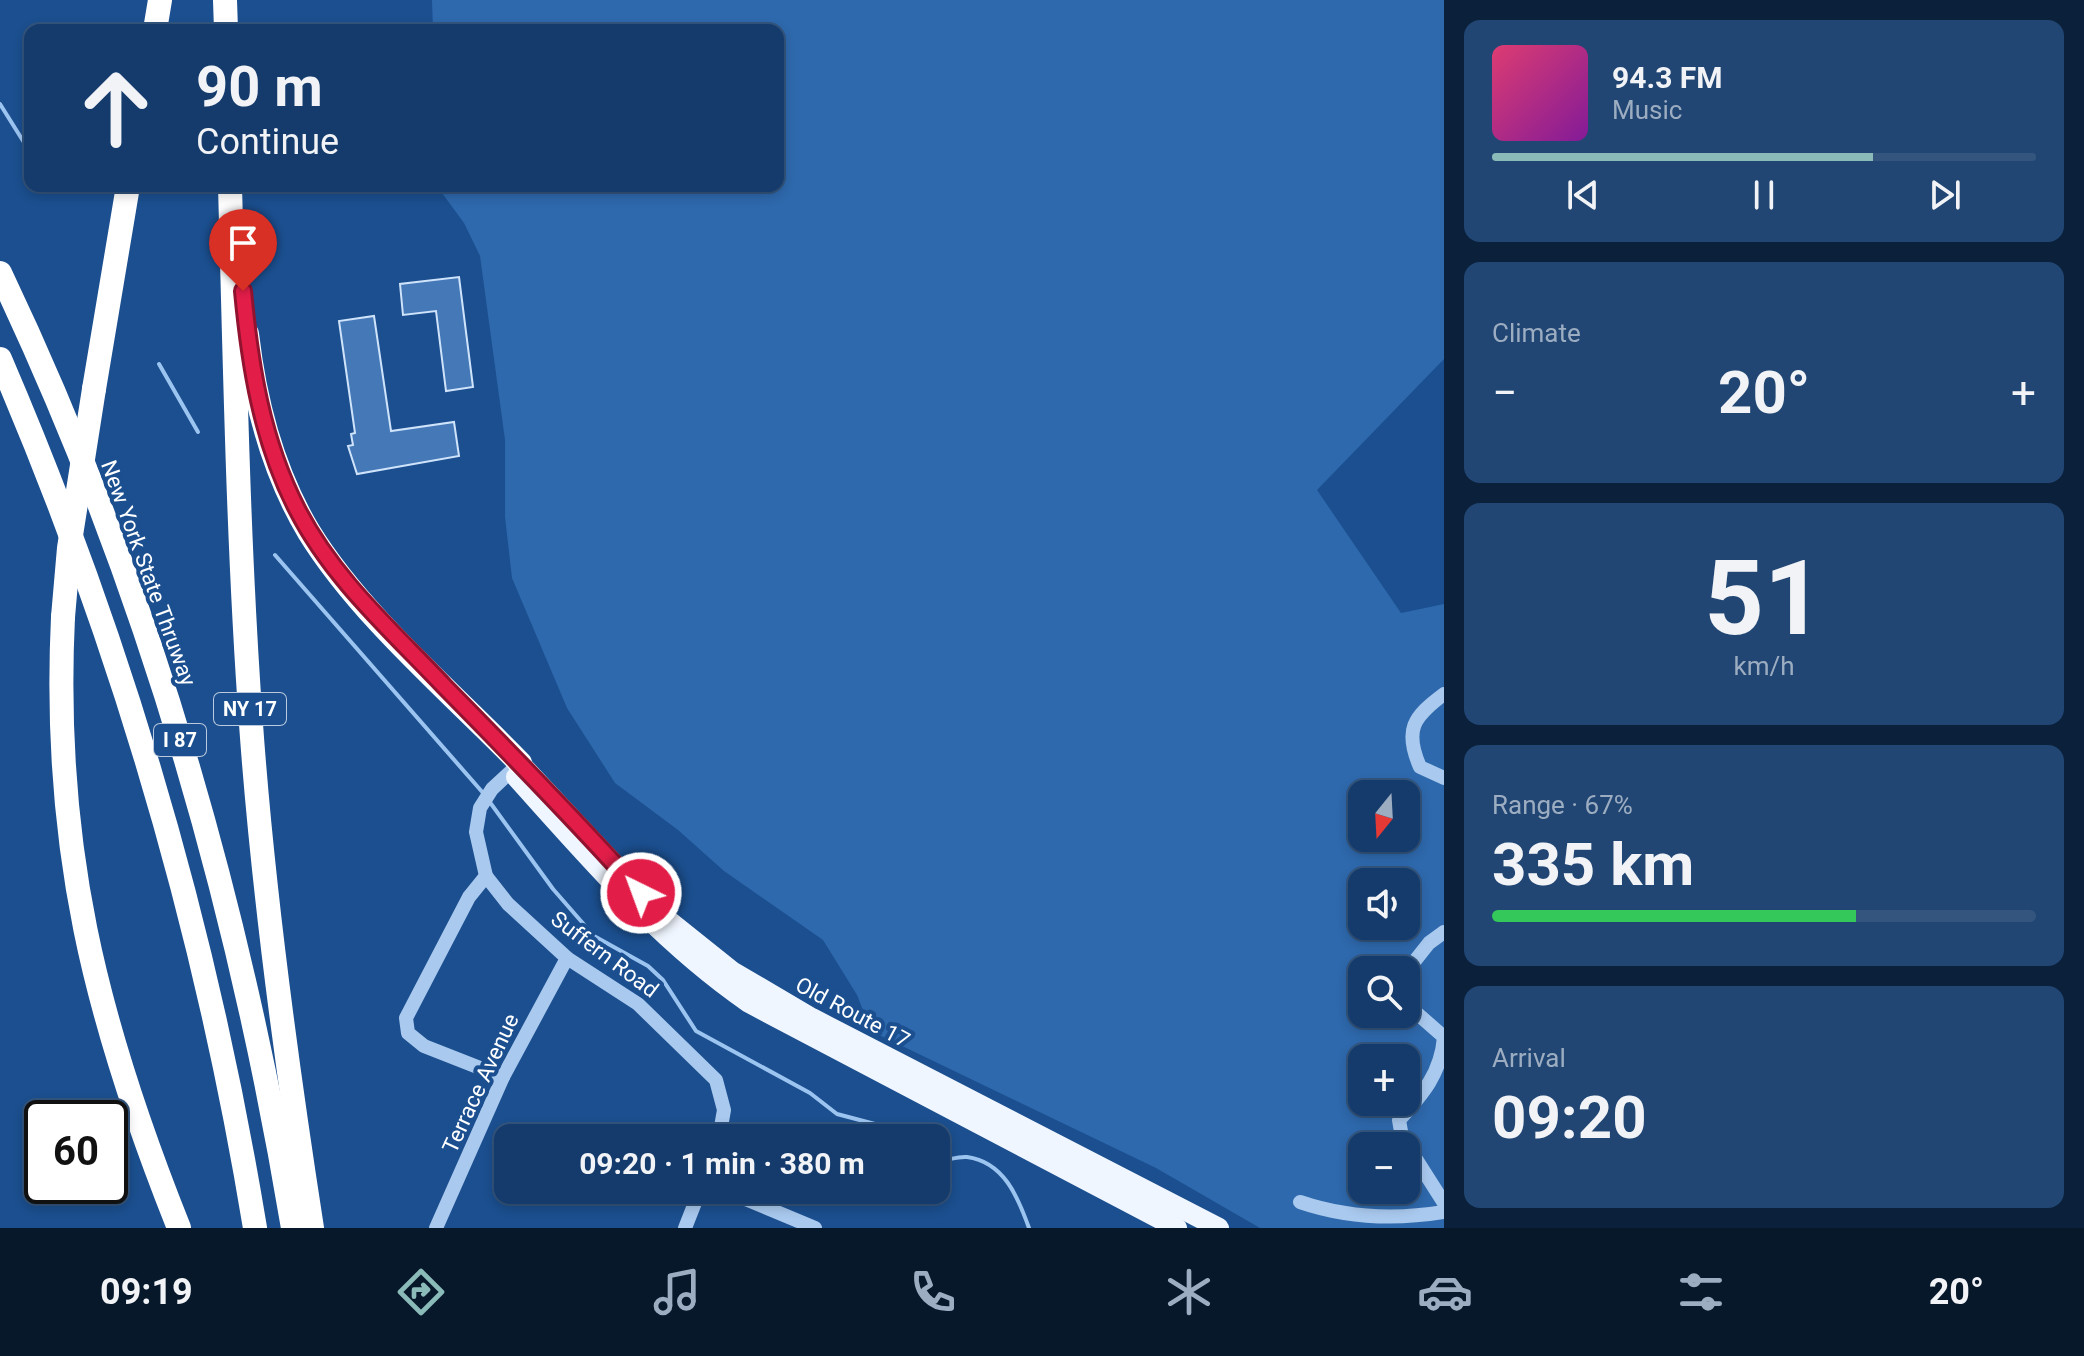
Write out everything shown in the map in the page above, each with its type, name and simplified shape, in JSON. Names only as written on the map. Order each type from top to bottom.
[{"type":"highway","points":[[156,24],[160,0]]},
{"type":"highway","points":[[225,0],[226,24]]},
{"type":"highway","points":[[127,192],[71,536],[63,617],[63,771],[83,928],[116,1057],[179,1228]]},
{"type":"highway","name":"NY 17","points":[[231,192],[239,498],[251,727],[274,958],[312,1228]]},
{"type":"highway","points":[[232,192],[256,386],[273,453],[296,508],[323,552],[358,597],[515,767]]},
{"type":"highway","name":"New York State Thruway","points":[[0,273],[92,487],[175,723],[240,961],[293,1228]]},
{"type":"highway","name":"I 87","points":[[0,359],[58,500],[153,776],[209,988],[255,1228]]},
{"type":"main road","name":"Old Route 17","points":[[515,767],[652,926],[740,997],[803,1035],[1177,1228]]},
{"type":"main road","name":"Old Route 17","points":[[515,767],[662,915],[732,971],[826,1025],[1219,1228]]},
{"type":"street","points":[[1444,694],[1421,711],[1413,728],[1412,747],[1420,767],[1444,778]]},
{"type":"street","name":"Suffern Road","points":[[515,767],[488,794],[476,832],[486,876],[508,904],[567,958],[638,1004],[716,1080],[724,1110],[722,1124]]},
{"type":"street","points":[[486,876],[469,897],[406,1018],[408,1033],[424,1046],[503,1077]]},
{"type":"street","points":[[1419,956],[1444,932]]},
{"type":"street","name":"Terrace Avenue","points":[[436,1228],[503,1077],[567,958]]},
{"type":"street","points":[[1420,1016],[1444,1037],[1442,1060],[1427,1089],[1399,1120],[1402,1137],[1444,1203]]},
{"type":"street","points":[[1300,1202],[1327,1211],[1368,1216],[1412,1217],[1444,1212]]},
{"type":"street","points":[[685,1228],[694,1204]]},
{"type":"street","points":[[758,1204],[815,1228]]},
{"type":"shaded area","points":[[432,0],[1444,0],[1444,359],[1317,490],[1401,613],[1444,604],[1444,1228],[1260,1228],[1156,1168],[871,1031],[857,995],[823,940],[724,871],[678,830],[615,783],[567,708],[512,578],[505,517],[505,440],[480,256],[464,223],[442,192],[784,192],[784,24],[433,24]]},
{"type":"building","points":[[459,277],[473,387],[446,391],[436,311],[403,315],[400,284]]},
{"type":"building","points":[[374,316],[391,431],[454,422],[459,456],[357,474],[348,446],[353,445],[351,434],[355,433],[339,321]]},
{"type":"waterway","points":[[0,104],[24,142]]},
{"type":"waterway","points":[[159,364],[198,432]]},
{"type":"waterway","points":[[275,555],[484,794]]},
{"type":"waterway","points":[[489,801],[553,889],[594,936],[648,966],[663,980],[696,1031],[810,1093],[837,1114],[875,1124]]},
{"type":"waterway","points":[[950,1159],[980,1160],[1000,1173],[1014,1193],[1029,1228]]},
{"type":"route","points":[[243,291],[253,373],[265,426],[284,481],[309,531],[358,597],[569,812],[641,893]]}]
